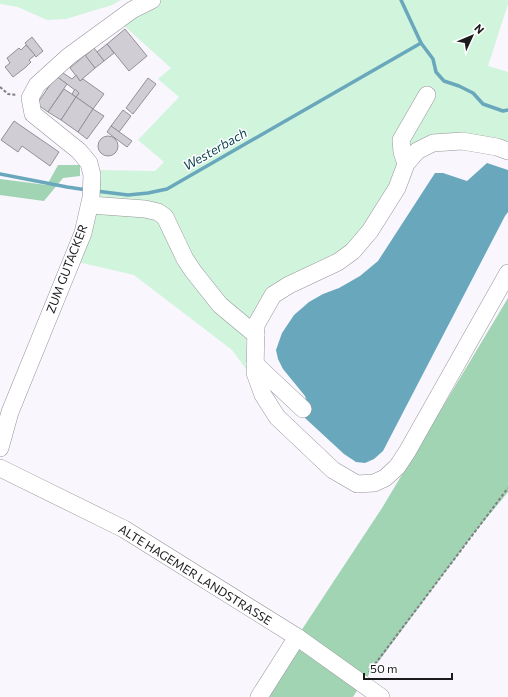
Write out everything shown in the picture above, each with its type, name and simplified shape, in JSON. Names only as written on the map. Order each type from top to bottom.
[{"type":"street","points":[[30,98],[37,84],[69,56],[132,10],[152,0]]},
{"type":"street","points":[[406,164],[402,152],[401,140],[426,95]]},
{"type":"street","name":"ZUM GUTACKER","points":[[0,448],[10,412],[83,233],[90,202],[92,175],[89,163],[79,151],[33,114],[30,98]]},
{"type":"street","points":[[508,151],[497,147],[462,140],[433,144],[418,151],[406,164],[397,188],[370,230],[353,251],[338,262],[289,285],[273,296],[256,325],[255,373],[263,395],[277,417],[333,470],[357,484],[374,483],[384,478],[397,467],[407,452],[508,273]]},
{"type":"street","points":[[90,202],[145,209],[158,212],[165,217],[185,259],[193,271],[220,305],[256,335]]},
{"type":"street","points":[[255,364],[303,409]]},
{"type":"street","name":"ALTE HAGEMER LANDSTRASSE","points":[[0,468],[124,529],[296,637],[381,697]]},
{"type":"street","points":[[259,697],[296,637]]},
{"type":"path","points":[[0,87],[8,94],[30,98]]},
{"type":"path","points":[[361,682],[508,488]]},
{"type":"green space","points":[[0,0],[121,0],[112,5],[66,19],[47,20],[18,7],[0,4]]},
{"type":"green space","points":[[159,0],[508,0],[488,66],[508,72],[508,146],[458,135],[404,164],[352,249],[290,283],[252,328],[201,278],[167,215],[94,202],[96,170],[155,171],[164,162],[138,140],[179,97],[158,79],[171,68],[121,23]]},
{"type":"green space","points":[[58,165],[80,165],[80,176],[63,178],[44,201],[0,195],[0,179],[47,185]]},
{"type":"green space","points":[[95,210],[159,217],[246,338],[247,370],[232,350],[134,275],[78,262]]},
{"type":"green space","points":[[508,298],[508,492],[475,532],[353,697],[259,697],[382,508]]},
{"type":"water","points":[[487,163],[508,170],[508,212],[383,451],[374,459],[365,463],[356,462],[344,454],[305,418],[309,409],[305,396],[283,369],[278,359],[276,350],[282,333],[294,315],[309,302],[360,276],[378,261],[435,173],[443,173],[467,181]]},
{"type":"building","points":[[125,29],[147,56],[129,71],[107,44]]},
{"type":"building","points":[[32,37],[43,51],[36,57],[25,43]]},
{"type":"building","points":[[107,44],[114,53],[104,61],[97,52]]},
{"type":"building","points":[[26,45],[35,55],[29,60],[31,62],[26,67],[13,77],[5,67],[10,63],[7,58],[19,48],[21,50]]},
{"type":"building","points":[[94,48],[104,61],[95,68],[85,56]]},
{"type":"building","points":[[85,55],[95,68],[80,81],[70,68]]},
{"type":"building","points":[[60,71],[72,79],[76,75],[80,81],[83,79],[104,94],[93,109],[76,97],[79,93],[56,76]]},
{"type":"building","points":[[56,76],[67,84],[48,112],[37,104]]},
{"type":"building","points":[[148,78],[156,84],[133,114],[126,108]]},
{"type":"building","points":[[64,89],[76,97],[61,120],[48,112]]},
{"type":"building","points":[[75,89],[79,93],[76,97],[72,94]]},
{"type":"building","points":[[76,97],[93,109],[78,132],[61,120]]},
{"type":"building","points":[[93,109],[104,116],[87,139],[78,132]]},
{"type":"building","points":[[123,110],[131,116],[119,132],[111,126]]},
{"type":"building","points":[[14,121],[59,152],[50,166],[22,146],[18,152],[1,140]]},
{"type":"building","points":[[111,126],[132,141],[127,147],[107,132]]},
{"type":"building","points":[[108,136],[115,139],[118,146],[115,153],[108,156],[101,153],[98,146],[101,139]]},
{"type":"waterway","points":[[401,0],[421,43],[433,59],[436,72],[444,81],[473,93],[483,104],[503,111],[508,110]]},
{"type":"waterway","name":"Westerbach","points":[[96,191],[128,195],[167,189],[421,43]]},
{"type":"waterway","name":"Westerbach","points":[[0,174],[87,190]]}]
